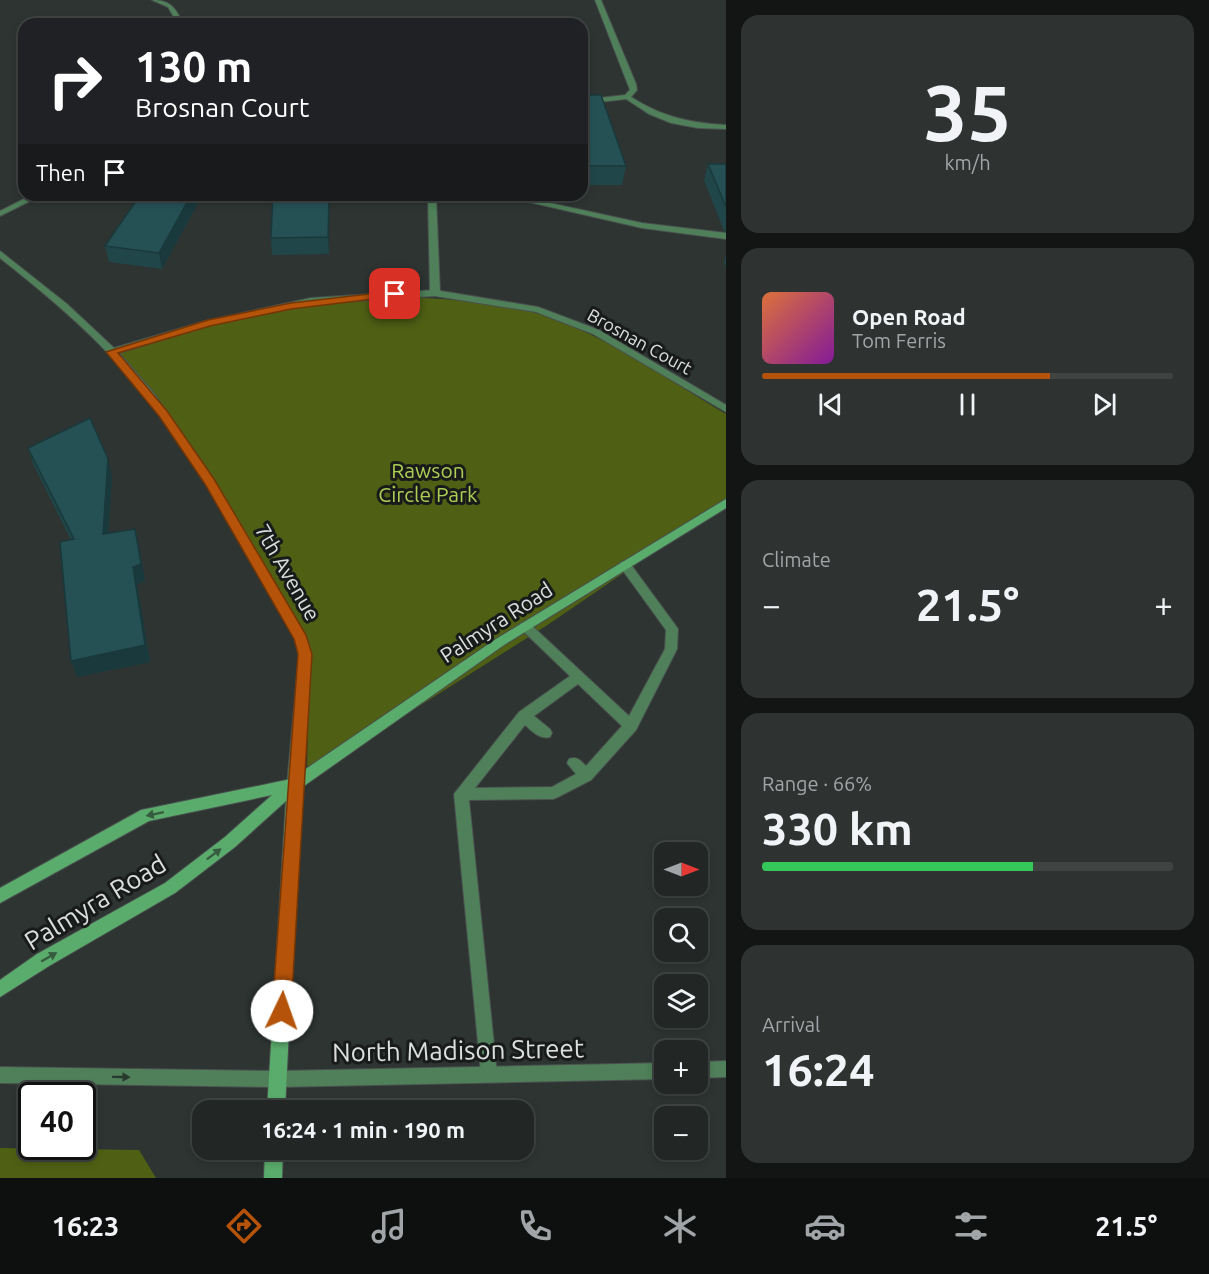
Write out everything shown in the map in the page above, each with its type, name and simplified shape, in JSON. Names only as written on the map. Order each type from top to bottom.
[{"type":"main road","name":"Palmyra Road","points":[[0,989],[43,960],[170,888],[230,842],[294,785],[525,626],[726,502]]},
{"type":"main road","name":"Palmyra Road","points":[[0,896],[146,815],[294,785]]},
{"type":"main road","name":"7th Avenue","points":[[277,1100],[294,785]]},
{"type":"main road","points":[[273,1178],[274,1160]]},
{"type":"street","points":[[155,0],[170,6],[177,18]]},
{"type":"street","points":[[588,101],[627,97],[634,90],[598,0]]},
{"type":"street","points":[[627,97],[648,112],[670,122],[726,127]]},
{"type":"street","points":[[0,214],[26,201]]},
{"type":"street","points":[[432,201],[435,293]]},
{"type":"street","points":[[530,201],[698,235],[726,236]]},
{"type":"street","name":"7th Avenue","points":[[0,254],[51,294],[111,352],[163,414],[210,482],[301,639],[305,654],[294,785]]},
{"type":"street","name":"Brosnan Court","points":[[111,352],[208,323],[311,302],[435,293],[538,310],[596,332],[726,409]]},
{"type":"street","points":[[461,795],[553,793],[586,776],[631,726],[671,649],[672,629],[625,565]]},
{"type":"street","points":[[525,626],[631,726]]},
{"type":"street","points":[[489,1074],[461,795],[524,716],[578,678]]},
{"type":"street","points":[[524,716],[545,733]]},
{"type":"street","points":[[574,763],[586,776]]},
{"type":"street","points":[[708,1070],[726,1069]]},
{"type":"street","name":"North Madison Street","points":[[0,1075],[278,1079],[654,1071]]},
{"type":"green space","name":"Rawson Circle Park","points":[[395,297],[481,303],[515,308],[556,320],[606,342],[726,414],[726,503],[546,626],[307,777],[309,654],[305,639],[214,482],[168,414],[116,352],[207,325],[312,304]]},
{"type":"green space","points":[[0,1148],[18,1148],[18,1160],[96,1160],[96,1149],[139,1150],[156,1178],[0,1178]]},
{"type":"building","points":[[588,95],[601,95],[626,166],[588,166]]},
{"type":"building","points":[[708,164],[726,164],[726,207]]},
{"type":"building","points":[[136,201],[188,201],[159,253],[105,246]]},
{"type":"building","points":[[273,201],[329,201],[328,237],[271,238]]},
{"type":"building","points":[[90,418],[108,459],[103,534],[135,529],[141,564],[133,567],[145,645],[71,661],[60,542],[74,539],[28,448]]},
{"type":"route","points":[[282,1011],[294,785],[305,654],[301,639],[210,482],[163,414],[111,352],[208,323],[291,306],[395,294]]}]
